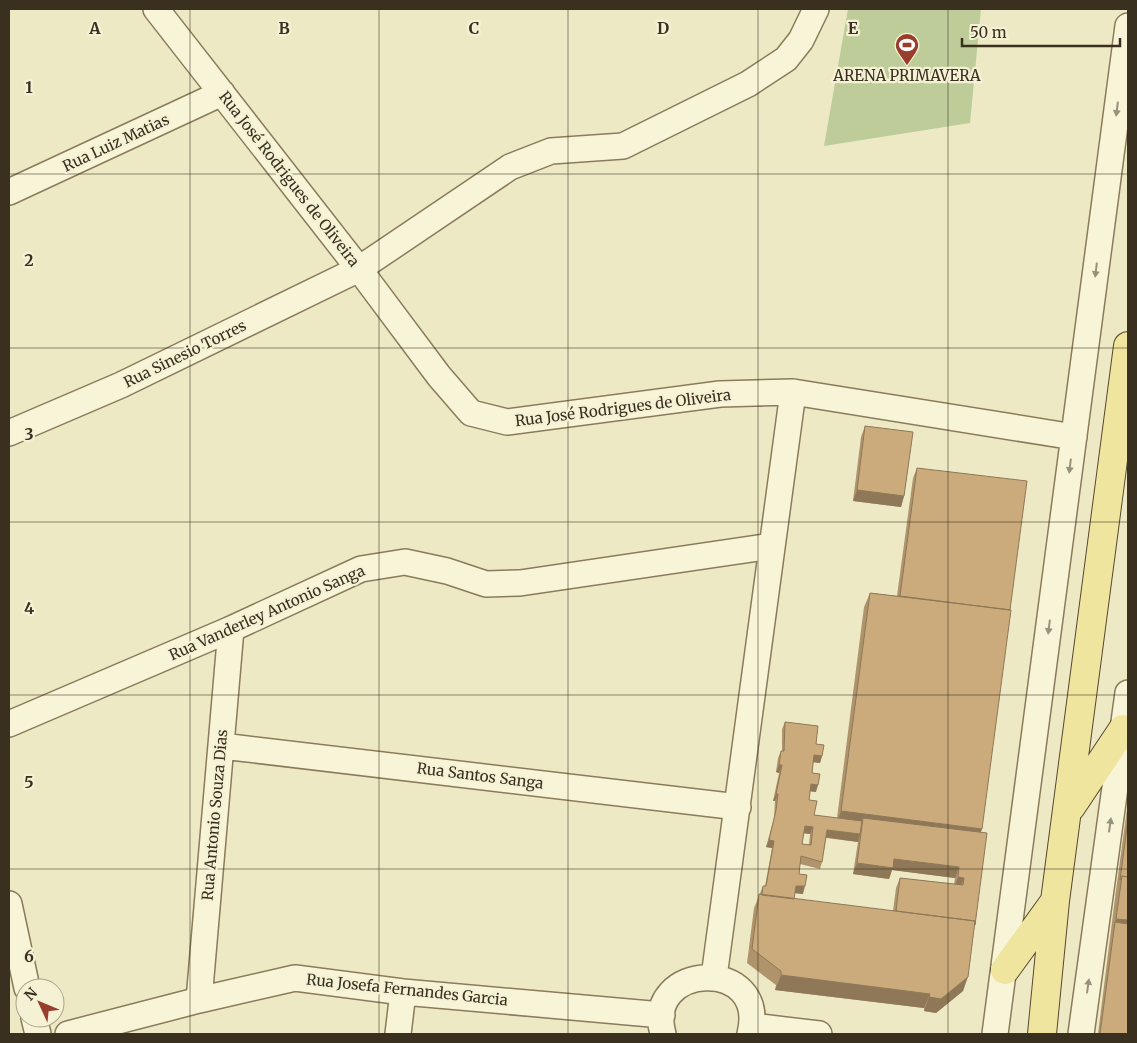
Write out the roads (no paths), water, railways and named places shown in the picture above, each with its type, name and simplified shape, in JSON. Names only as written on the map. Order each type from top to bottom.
[{"type":"main road","points":[[1042,1034],[1055,901],[1128,346]]},
{"type":"main road","points":[[1066,815],[1123,729]]},
{"type":"main road","points":[[1005,970],[1055,901]]},
{"type":"street","name":"Rua José Rodrigues de Oliveira","points":[[156,9],[359,269],[439,376],[471,413],[507,422],[720,394],[793,392],[1074,437]]},
{"type":"street","name":"Rua Sinesio Torres","points":[[9,433],[121,385],[359,269],[510,167],[551,151],[623,146],[748,84],[786,59],[801,40],[816,9]]},
{"type":"street","points":[[995,1034],[1005,970],[1128,26]]},
{"type":"street","name":"Rua Luiz Matias","points":[[9,192],[222,94]]},
{"type":"street","points":[[714,977],[793,392]]},
{"type":"street","name":"Rua Vanderley Antonio Sanga","points":[[9,724],[231,629],[361,569],[405,562],[446,571],[486,584],[520,583],[772,546]]},
{"type":"street","name":"Rua Antonio Souza Dias","points":[[199,1000],[231,629]]},
{"type":"street","points":[[1081,1034],[1128,693]]},
{"type":"street","name":"Rua Santos Sanga","points":[[222,746],[738,807]]},
{"type":"street","points":[[9,904],[26,978]]},
{"type":"street","points":[[662,1025],[666,1001],[681,985],[700,977],[714,977],[728,981],[743,994],[751,1012],[751,1030],[819,1034]]},
{"type":"street","name":"Rua Josefa Fernandes Garcia","points":[[68,1034],[199,1000],[295,978],[662,1025]]},
{"type":"street","points":[[398,1034],[403,992]]},
{"type":"place","name":"ARENA PRIMAVERA","points":[[907,66]]}]
